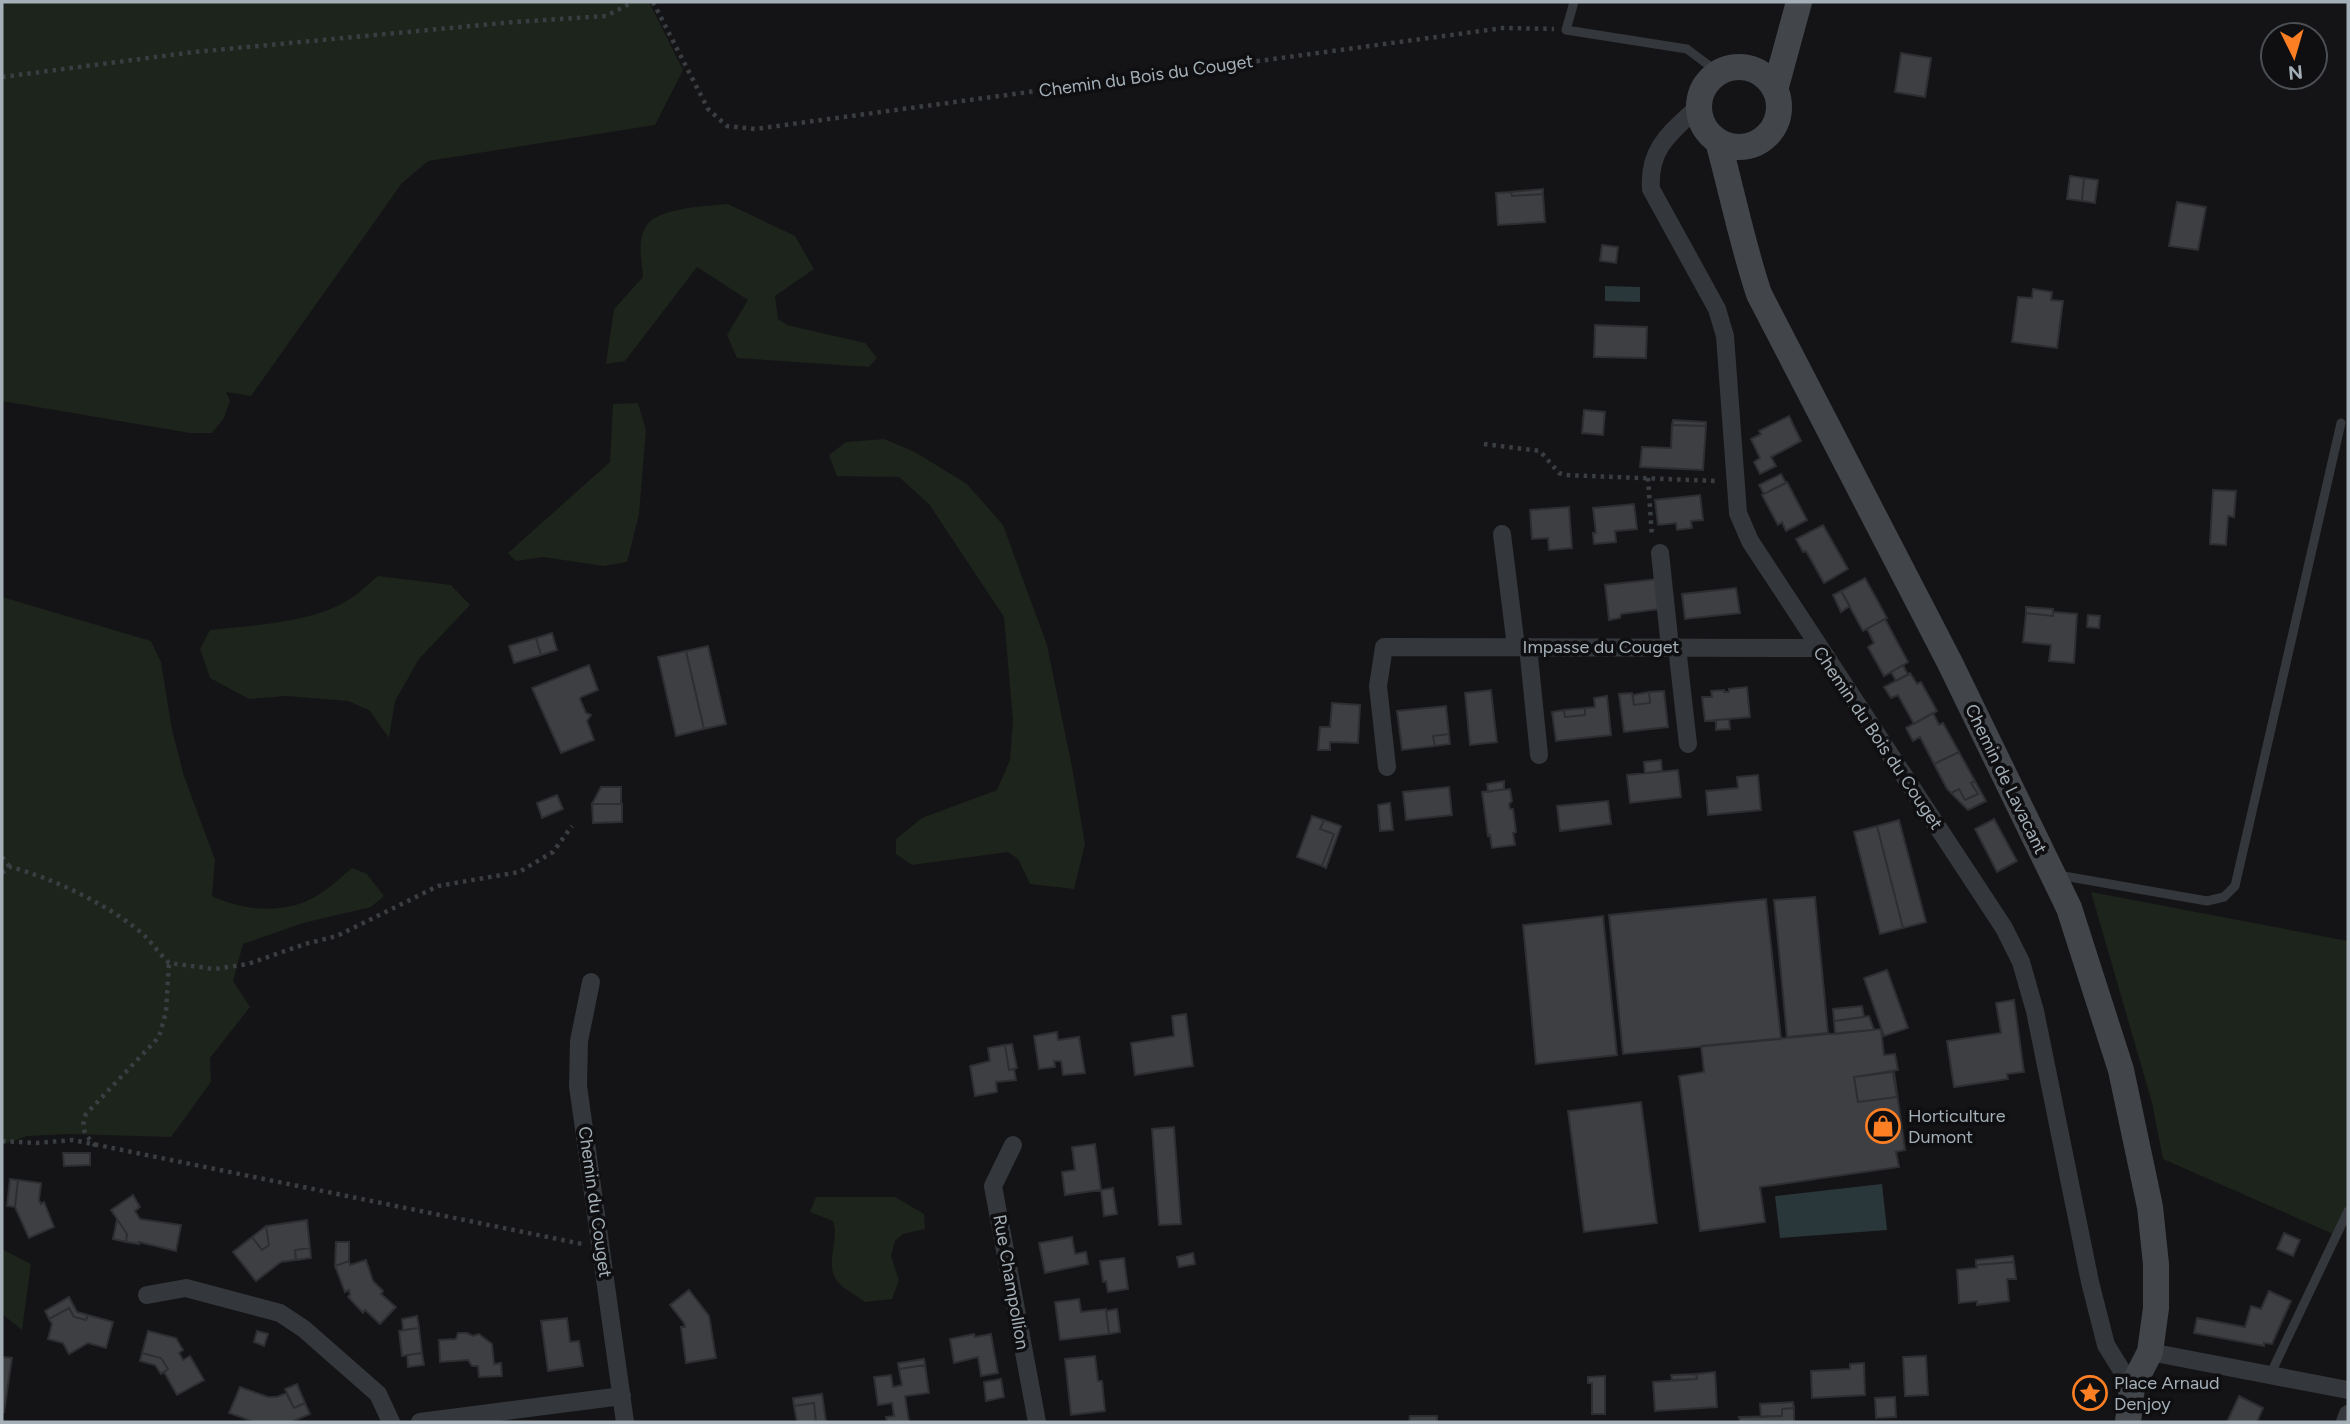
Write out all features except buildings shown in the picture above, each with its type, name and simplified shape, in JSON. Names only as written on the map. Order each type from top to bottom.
[{"type":"street","points":[[1775,90],[1799,2]]},
{"type":"street","points":[[1746,67],[1758,71],[1768,79],[1779,102],[1779,115],[1766,137],[1755,144],[1730,146],[1707,132],[1701,120],[1699,106],[1709,81],[1719,73],[1746,67],[1788,47]]},
{"type":"street","name":"Chemin du Bois du Couget","points":[[1699,106],[1664,139],[1655,153],[1650,172],[1651,189],[1717,309],[1725,336],[1738,513],[1749,541],[2004,928],[2021,962],[2035,1011],[2090,1282],[2106,1345],[2133,1387]]},
{"type":"street","name":"Chemin de Lavacant","points":[[1718,141],[1735,202],[1742,242],[1759,293],[1950,663],[2069,908],[2122,1070],[2150,1207],[2156,1264],[2156,1308],[2150,1352],[2133,1387]]},
{"type":"street","name":"Chemin de Lavacant","points":[[1735,202],[1755,144]]},
{"type":"street","points":[[1502,534],[1539,755]]},
{"type":"street","points":[[1660,553],[1688,744]]},
{"type":"street","name":"Impasse du Couget","points":[[1387,767],[1378,686],[1384,647],[1818,648]]},
{"type":"street","name":"Chemin du Couget","points":[[591,982],[579,1041],[578,1086],[625,1422]]},
{"type":"street","name":"Rue Champollion","points":[[1013,1145],[993,1186],[1037,1422]]},
{"type":"street","points":[[148,1295],[186,1288],[280,1313],[304,1329],[377,1394],[391,1422]]},
{"type":"street","points":[[2150,1352],[2348,1390]]},
{"type":"street","points":[[2128,1422],[2133,1387]]},
{"type":"street","points":[[420,1422],[622,1396]]},
{"type":"street","points":[[2344,1422],[2348,1414]]},
{"type":"lane","points":[[1574,2],[1566,30],[1687,49],[1719,73]]},
{"type":"lane","points":[[2053,874],[2207,901],[2224,897],[2235,886],[2341,423]]},
{"type":"lane","points":[[2270,1375],[2348,1211]]},
{"type":"path","points":[[2,77],[194,52],[606,16],[633,2]]},
{"type":"path","name":"Chemin du Bois du Couget","points":[[653,2],[708,109],[727,126],[755,129],[1503,28],[1566,30]]},
{"type":"path","points":[[1484,444],[1540,451],[1559,473],[1565,475],[1717,481]]},
{"type":"path","points":[[1648,478],[1653,537],[1660,553]]},
{"type":"path","points":[[2,857],[10,867],[37,873],[104,907],[146,938],[169,963],[214,969],[248,964],[304,944],[337,936],[438,886],[519,872],[553,852],[572,826]]},
{"type":"path","points":[[2,873],[10,867]]},
{"type":"path","points":[[97,1146],[85,1134],[82,1123],[86,1114],[159,1037],[166,1012],[169,963]]},
{"type":"path","points":[[2,1141],[36,1143],[73,1140],[551,1236],[601,1249]]},
{"type":"shaded area","points":[[2,2],[649,2],[683,70],[655,125],[428,161],[402,183],[251,396],[226,392],[230,401],[224,418],[212,433],[190,433],[2,401]]},
{"type":"shaded area","points":[[728,204],[795,236],[814,269],[775,296],[778,319],[787,325],[865,343],[877,358],[869,367],[737,358],[727,335],[748,300],[697,267],[625,361],[606,364],[614,309],[643,277],[641,246],[645,228],[651,221],[670,212]]},
{"type":"shaded area","points":[[1605,286],[1640,287],[1640,302],[1605,301]]},
{"type":"shaded area","points":[[638,403],[646,430],[639,514],[627,562],[603,566],[543,557],[516,561],[508,553],[610,462],[613,404]]},
{"type":"shaded area","points":[[884,439],[915,452],[967,484],[1003,525],[1047,645],[1072,767],[1085,844],[1074,889],[1030,884],[1018,859],[1008,852],[912,865],[896,854],[896,839],[922,818],[997,790],[1010,760],[1013,721],[1004,617],[929,504],[899,477],[837,476],[829,455],[846,442]]},
{"type":"shaded area","points":[[378,576],[451,585],[470,605],[419,659],[395,701],[389,738],[369,710],[348,701],[286,696],[249,699],[210,678],[200,649],[210,630],[262,625],[318,613],[352,598]]},
{"type":"shaded area","points":[[2,597],[151,641],[161,662],[172,730],[184,776],[215,860],[212,896],[251,908],[293,906],[322,892],[352,868],[367,874],[384,896],[371,907],[303,923],[243,944],[233,981],[250,1007],[210,1058],[211,1082],[171,1137],[69,1134],[27,1136],[2,1145]]},
{"type":"shaded area","points":[[2091,892],[2348,941],[2348,1221],[2340,1237],[2163,1159],[2152,1103]]},
{"type":"shaded area","points":[[1882,1184],[1887,1230],[1780,1238],[1775,1196]]},
{"type":"shaded area","points":[[816,1197],[895,1197],[924,1214],[925,1229],[903,1234],[895,1241],[891,1256],[899,1280],[892,1299],[865,1302],[837,1281],[832,1267],[835,1237],[833,1221],[810,1212]]},
{"type":"shaded area","points":[[2,1249],[31,1264],[22,1330],[2,1314]]},
{"type":"place","name":"Horticulture Dumont","points":[[1883,1126]]},
{"type":"place","name":"Place Arnaud Denjoy","points":[[2090,1393]]}]
